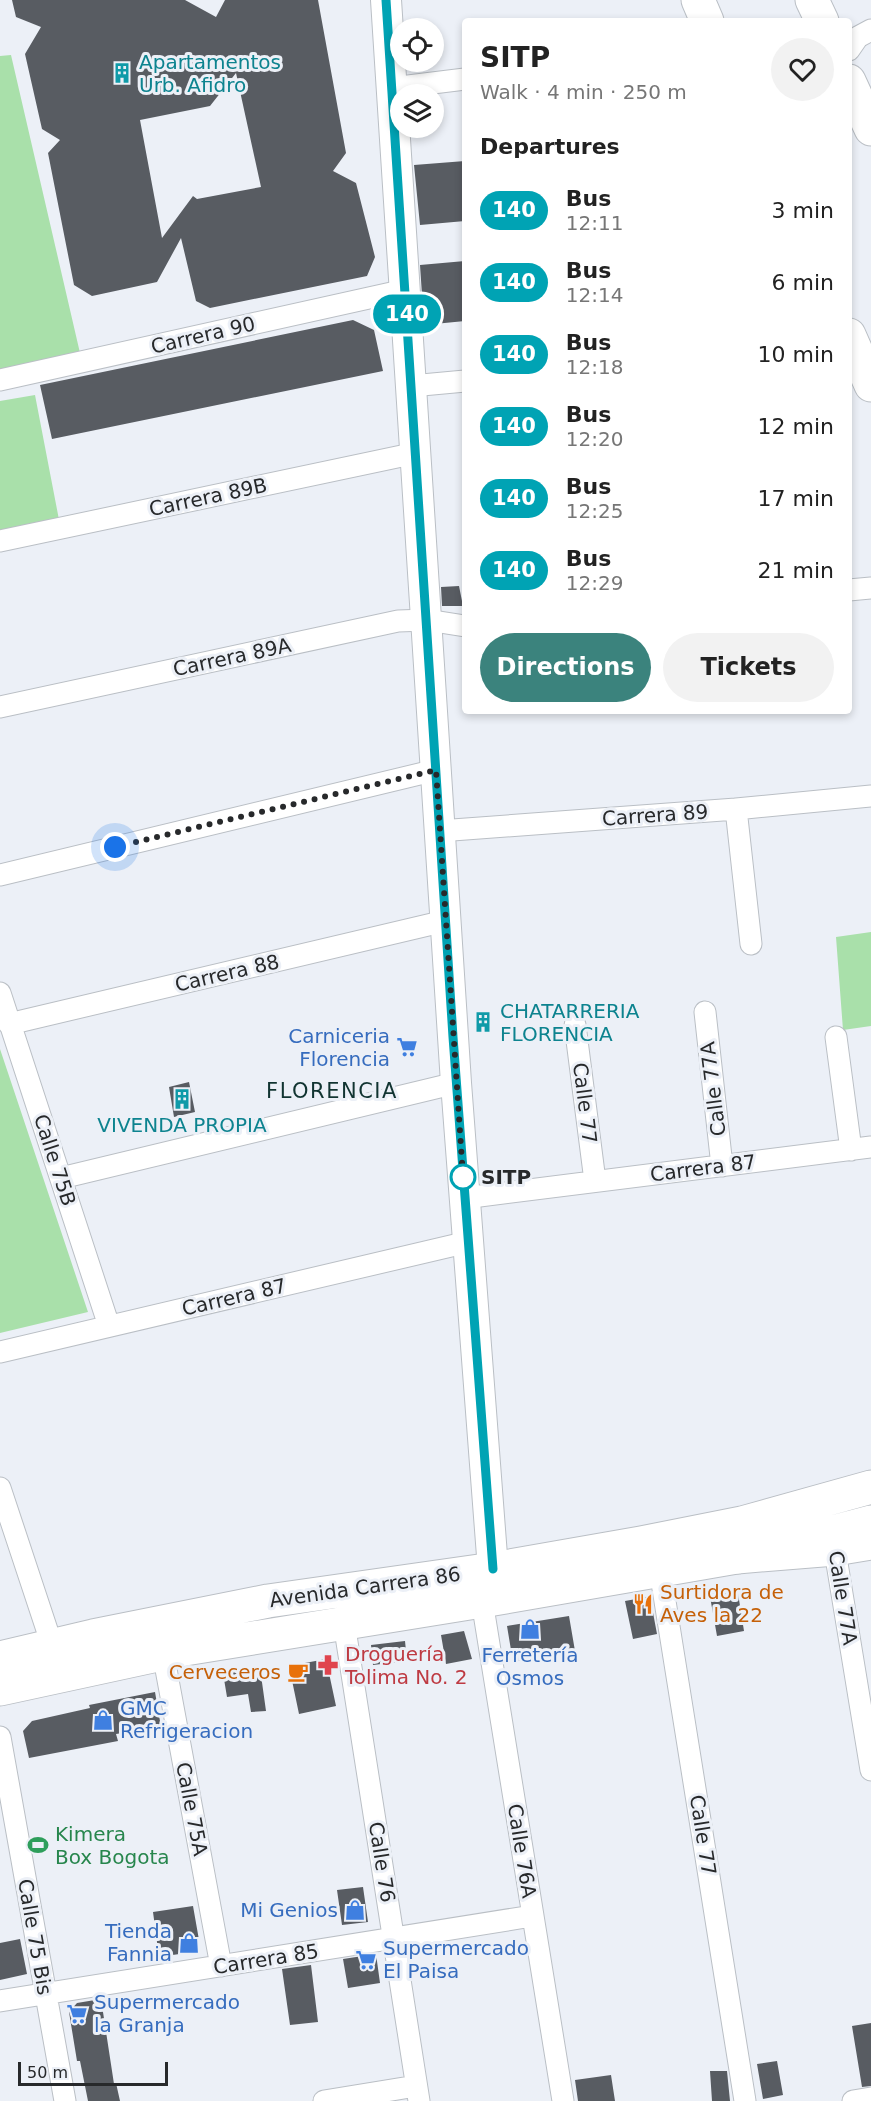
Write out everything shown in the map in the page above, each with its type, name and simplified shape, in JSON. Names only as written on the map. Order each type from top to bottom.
[{"type":"main road","points":[[698,0],[706,18]]},
{"type":"main road","points":[[812,0],[821,18]]},
{"type":"main road","points":[[852,88],[871,129]]},
{"type":"main road","points":[[852,342],[871,385]]},
{"type":"main road","name":"Avenida Carrera 86","points":[[0,1658],[52,1645],[268,1601],[493,1569],[641,1543],[742,1523],[871,1487]]},
{"type":"main road","points":[[833,1541],[871,1522]]},
{"type":"main road","points":[[833,1541],[871,1544]]},
{"type":"main road","name":"Avenida Carrera 86","points":[[0,1689],[163,1653],[833,1541]]},
{"type":"street","points":[[386,0],[392,84]]},
{"type":"street","points":[[852,46],[858,37],[871,30]]},
{"type":"street","points":[[424,84],[462,79]]},
{"type":"street","points":[[395,138],[456,1083],[493,1569]]},
{"type":"street","name":"Carrera 90","points":[[0,380],[405,290]]},
{"type":"street","points":[[411,386],[462,381]]},
{"type":"street","name":"Carrera 89B","points":[[0,541],[416,453]]},
{"type":"street","points":[[852,590],[871,588]]},
{"type":"street","name":"Carrera 89A","points":[[0,707],[398,621],[427,620],[462,626]]},
{"type":"street","points":[[0,875],[436,770]]},
{"type":"street","name":"Carrera 89","points":[[439,831],[736,809],[871,796]]},
{"type":"street","points":[[736,809],[751,944]]},
{"type":"street","name":"Carrera 88","points":[[9,1024],[445,921]]},
{"type":"street","name":"Calle 75B","points":[[0,993],[109,1326]]},
{"type":"street","name":"Calle 77A","points":[[705,1012],[722,1166]]},
{"type":"street","name":"Calle 77","points":[[575,1025],[595,1181]]},
{"type":"street","points":[[836,1037],[861,1148]]},
{"type":"street","points":[[61,1178],[456,1083]]},
{"type":"street","name":"Carrera 87","points":[[464,1198],[861,1148]]},
{"type":"street","name":"Carrera 87","points":[[0,1352],[468,1242]]},
{"type":"street","points":[[0,1488],[52,1645]]},
{"type":"street","name":"Calle 77A","points":[[833,1541],[871,1770]]},
{"type":"street","name":"Calle 77","points":[[660,1570],[746,2101]]},
{"type":"street","name":"Calle 76A","points":[[482,1601],[563,2101]]},
{"type":"street","name":"Calle 76","points":[[344,1623],[417,2094]]},
{"type":"street","name":"Calle 75A","points":[[163,1653],[221,1966]]},
{"type":"street","name":"Calle 75 Bis","points":[[0,1737],[65,2101]]},
{"type":"street","name":"Carrera 85","points":[[0,2001],[532,1916]]},
{"type":"street","points":[[324,2101],[417,2094]]},
{"type":"street","points":[[853,2101],[871,2098]]},
{"type":"green space","points":[[11,55],[80,353],[0,370],[0,56]]},
{"type":"green space","points":[[35,395],[60,525],[0,536],[0,401]]},
{"type":"green space","points":[[871,932],[871,1026],[843,1030],[836,937]]},
{"type":"green space","points":[[0,1049],[88,1312],[0,1333]]},
{"type":"building","points":[[12,0],[185,0],[216,17],[225,0],[318,0],[346,153],[333,171],[356,183],[375,257],[367,276],[210,308],[196,301],[181,238],[157,282],[92,296],[74,285],[48,153],[60,140],[42,129],[25,54],[41,27],[16,17]],"holes":[[[236,73],[261,187],[197,199],[193,196],[162,238],[140,120],[210,106]]]},
{"type":"building","points":[[462,161],[462,221],[420,225],[414,165]]},
{"type":"building","points":[[462,261],[462,321],[424,325],[420,265]]},
{"type":"building","points":[[353,320],[374,330],[383,371],[52,439],[40,385]]},
{"type":"building","points":[[459,586],[462,606],[442,606],[441,587]]},
{"type":"building","name":"VIVENDA PROPIA","points":[[189,1082],[195,1112],[174,1117],[169,1087]]},
{"type":"building","points":[[737,1587],[744,1631],[717,1636],[709,1591]]},
{"type":"building","points":[[647,1597],[651,1602],[657,1634],[633,1639],[625,1601]]},
{"type":"building","points":[[569,1616],[575,1651],[513,1662],[507,1626]]},
{"type":"building","points":[[464,1631],[472,1659],[446,1664],[441,1635]]},
{"type":"building","points":[[405,1641],[407,1661],[373,1665],[371,1645]]},
{"type":"building","points":[[326,1659],[336,1706],[299,1714],[289,1666]]},
{"type":"building","points":[[260,1668],[266,1711],[251,1712],[248,1694],[227,1697],[223,1673]]},
{"type":"building","points":[[155,1692],[161,1727],[116,1734],[118,1741],[29,1758],[23,1731],[32,1721],[90,1708],[89,1705]]},
{"type":"building","points":[[363,1887],[368,1922],[342,1925],[337,1890]]},
{"type":"building","points":[[193,1906],[199,1940],[197,1949],[193,1952],[159,1957],[153,1912]]},
{"type":"building","points":[[20,1939],[27,1974],[0,1980],[0,1943]]},
{"type":"building","points":[[376,1954],[380,1983],[348,1988],[343,1959]]},
{"type":"building","points":[[311,1965],[318,2022],[290,2025],[282,1969]]},
{"type":"building","points":[[101,1999],[114,2084],[116,2083],[120,2101],[88,2101],[80,2061],[77,2061],[69,2012],[77,2003]]},
{"type":"building","points":[[871,2023],[871,2086],[862,2087],[852,2026]]},
{"type":"building","points":[[777,2061],[783,2095],[763,2099],[757,2064]]},
{"type":"building","points":[[710,2071],[727,2071],[730,2101],[712,2101]]},
{"type":"building","points":[[611,2075],[615,2101],[578,2101],[575,2080]]},
{"type":"bus line","name":"140","points":[[386,0],[442,877],[493,1569]]},
{"type":"place","name":"Apartamentos Urb. Afidro","points":[[122,73]]},
{"type":"place","name":"CHATARRERIA FLORENCIA","points":[[483,1022]]},
{"type":"place","name":"Carniceria Florencia","points":[[407,1047]]},
{"type":"place","name":"VIVENDA PROPIA","points":[[182,1099]]},
{"type":"place","name":"SITP","points":[[463,1177]]},
{"type":"place","name":"Surtidora de Aves la 22","points":[[643,1604]]},
{"type":"place","name":"Ferretería Osmos","points":[[530,1629]]},
{"type":"place","name":"Droguería Tolima No. 2","points":[[328,1665]]},
{"type":"place","name":"Cerveceros","points":[[298,1672]]},
{"type":"place","name":"GMC Refrigeracion","points":[[103,1720]]},
{"type":"place","name":"Kimera Box Bogota","points":[[38,1845]]},
{"type":"place","name":"Mi Genios","points":[[355,1910]]},
{"type":"place","name":"Tienda Fannia","points":[[189,1943]]},
{"type":"place","name":"Supermercado El Paisa","points":[[366,1960]]},
{"type":"place","name":"Supermercado la Granja","points":[[77,2014]]},
{"type":"district","name":"FLORENCIA","points":[[332,1091]]},
{"type":"route","points":[[115,847],[436,770],[463,1177]]}]
